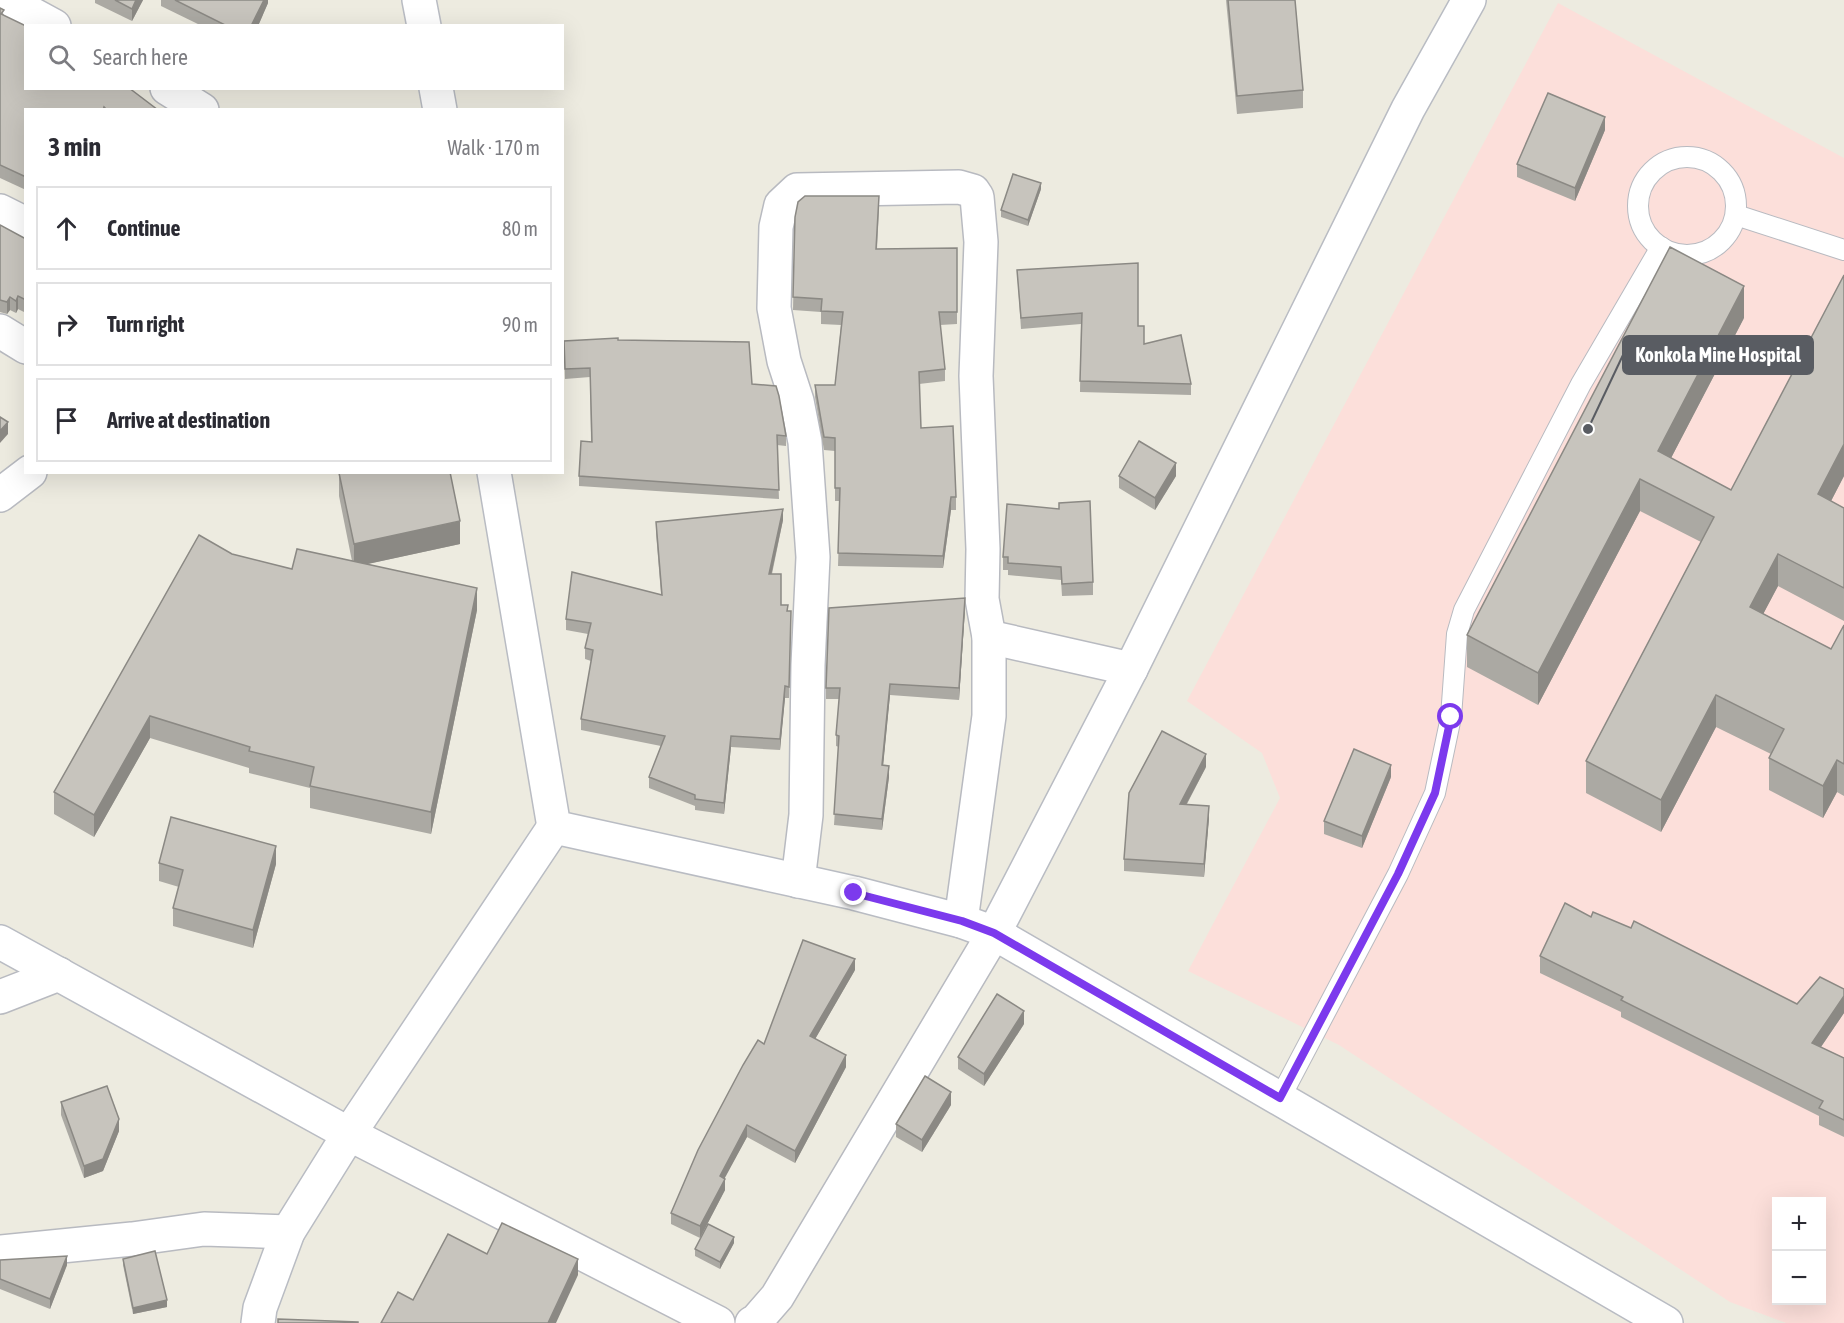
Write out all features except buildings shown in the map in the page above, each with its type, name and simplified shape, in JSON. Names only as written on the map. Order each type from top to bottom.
[{"type":"street","points":[[6,0],[50,24]]},
{"type":"street","points":[[419,0],[424,24]]},
{"type":"street","points":[[752,1323],[777,1297],[994,933],[1131,669],[1408,109],[1469,0]]},
{"type":"street","points":[[170,90],[199,108]]},
{"type":"street","points":[[436,90],[440,108]]},
{"type":"street","points":[[798,881],[806,815],[808,665],[813,557],[806,442],[797,401],[784,361],[774,308],[776,227],[781,204],[797,190],[959,187],[973,191],[977,197],[981,242],[976,376],[982,599],[989,638],[989,716],[962,921]]},
{"type":"street","points":[[0,211],[24,223]]},
{"type":"street","points":[[0,332],[24,346]]},
{"type":"street","points":[[0,495],[27,474]]},
{"type":"street","points":[[258,1323],[260,1308],[288,1232],[349,1134],[554,827],[491,474]]},
{"type":"street","points":[[989,638],[1131,669]]},
{"type":"street","points":[[554,827],[854,893],[962,921],[994,933],[1666,1323]]},
{"type":"street","points":[[0,942],[349,1134],[718,1323]]},
{"type":"street","points":[[0,997],[59,974]]},
{"type":"street","points":[[0,1252],[132,1239],[204,1229],[288,1232]]},
{"type":"lane","points":[[1692,157],[1707,161],[1719,169],[1730,183],[1735,196],[1736,215],[1727,237],[1715,247],[1700,254],[1674,254],[1649,238],[1641,225],[1637,211],[1638,196],[1642,184],[1651,171],[1664,161],[1692,157]]},
{"type":"lane","points":[[1736,215],[1844,250]]},
{"type":"lane","points":[[1280,1098],[1398,874],[1435,793],[1451,717],[1457,634],[1464,610],[1581,384],[1661,247]]},
{"type":"shaded area","points":[[1558,3],[1844,158],[1844,1323],[1786,1323],[1730,1302],[1339,1045],[1188,971],[1280,798],[1262,753],[1187,701]]},
{"type":"place","name":"Konkola Mine Hospital","points":[[1588,429]]},
{"type":"route","points":[[854,893],[962,921],[994,933],[1280,1098],[1398,874],[1435,793],[1451,717]]}]
